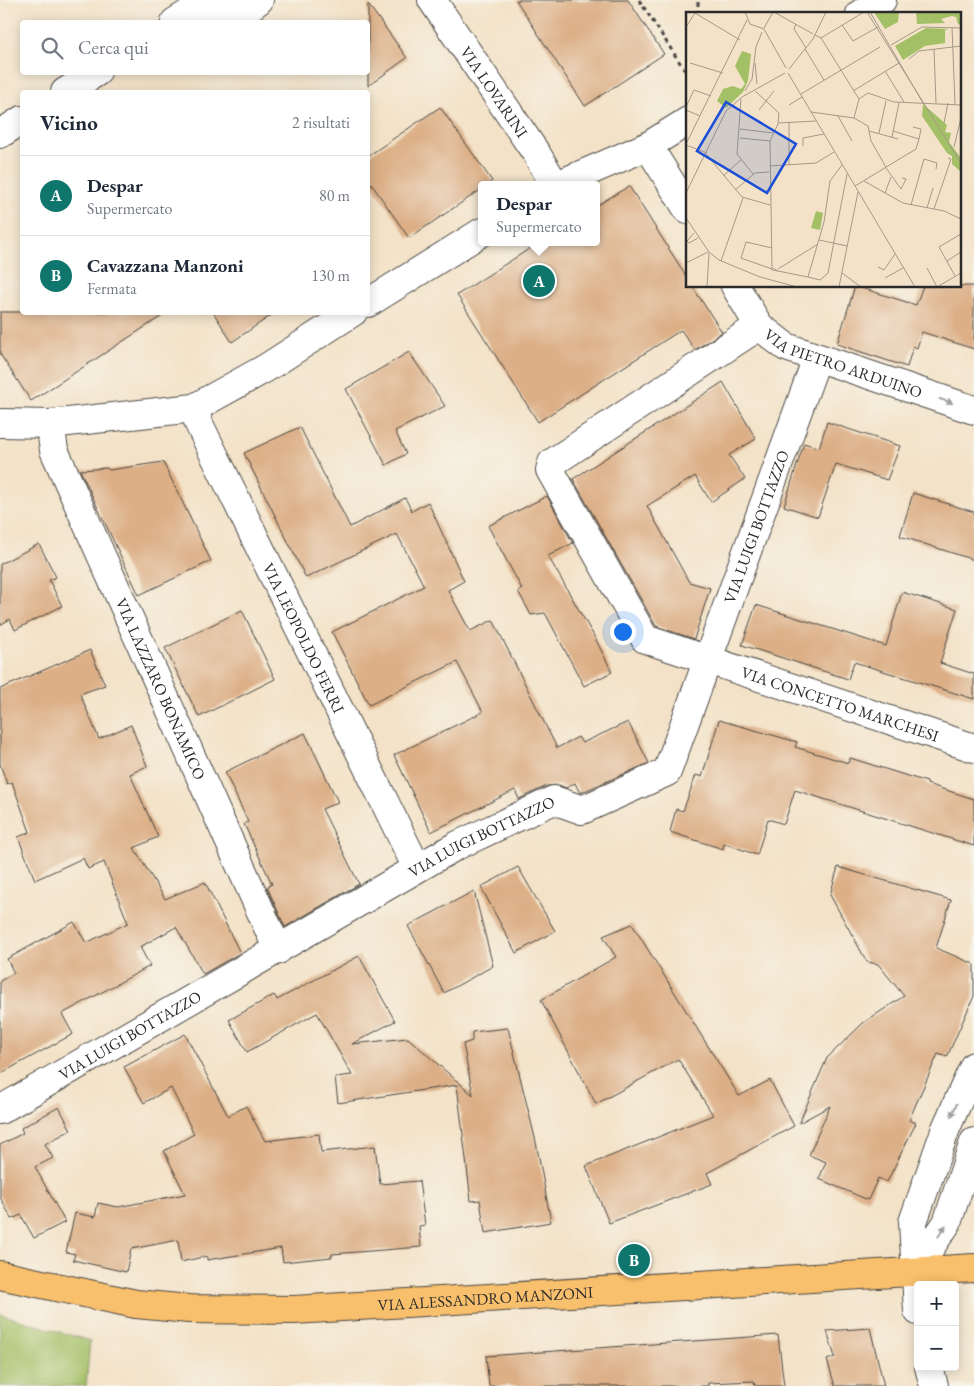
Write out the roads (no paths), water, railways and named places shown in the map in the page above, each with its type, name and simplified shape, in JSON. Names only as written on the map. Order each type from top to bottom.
[{"type":"main road","name":"VIA ALESSANDRO MANZONI","points":[[0,1275],[136,1304],[189,1310],[294,1310],[974,1268]]},
{"type":"street","points":[[178,20],[196,9],[246,9],[259,0]]},
{"type":"street","name":"VIA LOVARINI","points":[[432,0],[554,181]]},
{"type":"street","points":[[863,12],[882,0]]},
{"type":"street","points":[[68,90],[92,75]]},
{"type":"street","points":[[0,134],[20,121]]},
{"type":"street","points":[[565,181],[648,146],[686,122]]},
{"type":"street","points":[[648,146],[686,207]]},
{"type":"street","points":[[370,302],[478,234]]},
{"type":"street","name":"VIA PIETRO ARDUINO","points":[[736,288],[759,326],[786,347],[974,410]]},
{"type":"street","points":[[0,423],[50,424],[194,408],[266,368],[348,315]]},
{"type":"street","name":"VIA CONCETTO MARCHESI","points":[[759,326],[552,463],[550,470],[645,639],[974,748]]},
{"type":"street","name":"VIA LUIGI BOTTAZZO","points":[[0,1110],[456,846],[554,800],[582,810],[667,772],[817,358]]},
{"type":"street","name":"VIA LEOPOLDO FERRI","points":[[194,408],[199,424],[417,868]]},
{"type":"street","name":"VIA LAZZARO BONAMICO","points":[[50,424],[54,450],[278,950]]},
{"type":"street","points":[[915,1281],[913,1222],[946,1128],[974,1066]]},
{"type":"street","points":[[914,1271],[947,1223],[974,1142]]},
{"type":"street","points":[[930,1371],[934,1386]]},
{"type":"place","name":"Despar","points":[[539,281]]},
{"type":"place","name":"Cavazzana Manzoni","points":[[634,1260]]}]
